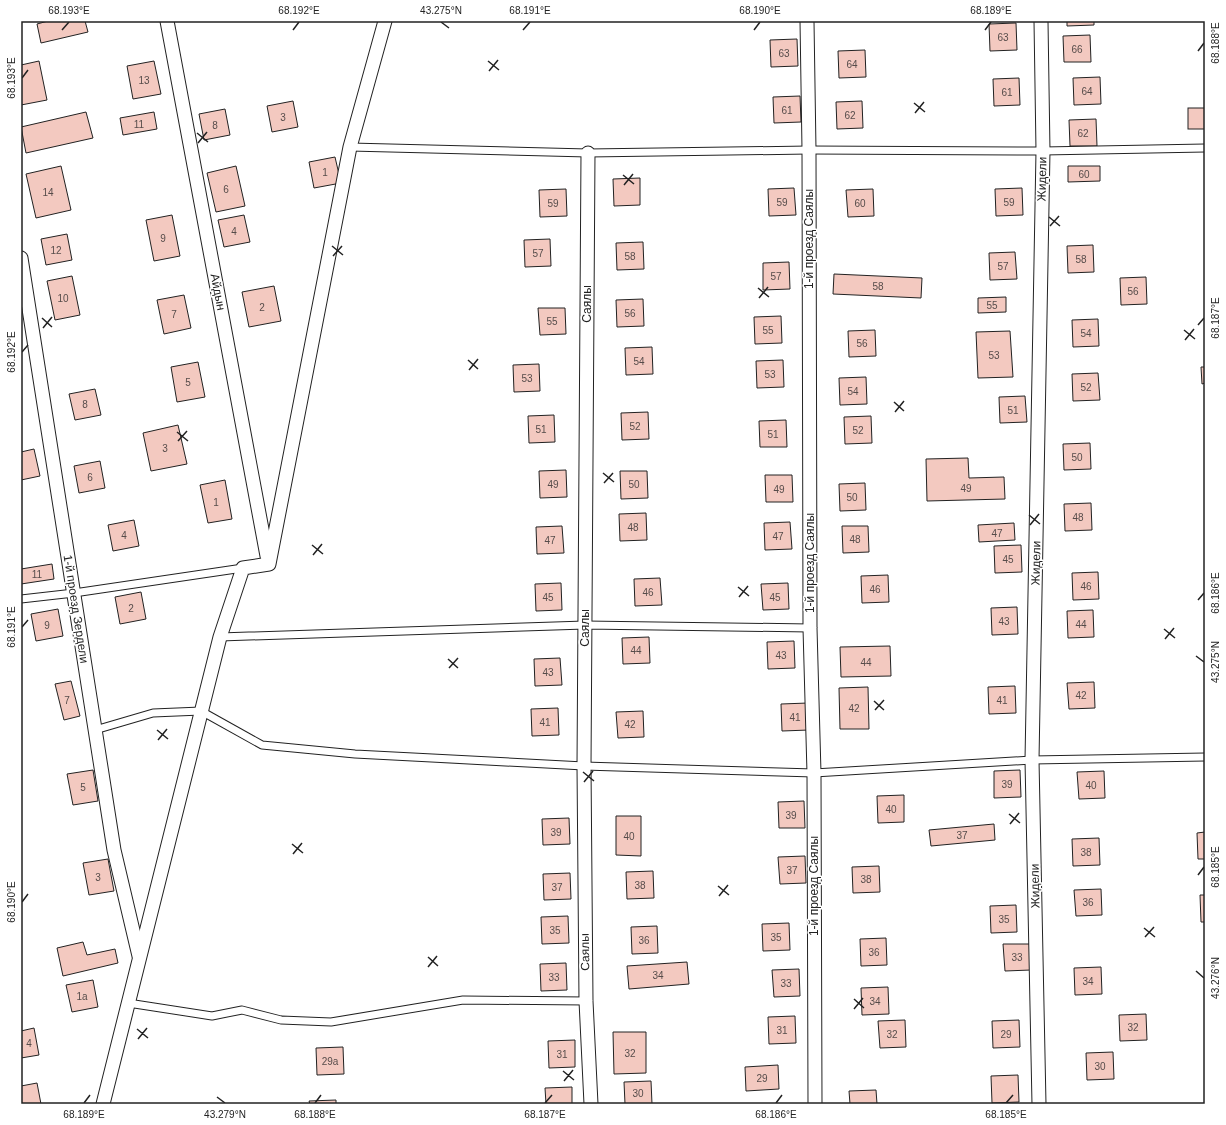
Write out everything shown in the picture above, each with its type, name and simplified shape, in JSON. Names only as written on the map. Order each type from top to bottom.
[{"type":"street","name":"Айдын","points":[[168,21],[269,564]]},
{"type":"street","points":[[103,1104],[220,637],[243,568],[269,564],[350,147],[385,21]]},
{"type":"street","name":"1-й проезд Саялы","points":[[807,21],[809,150],[810,628],[814,773],[815,1104]]},
{"type":"street","name":"Жидели","points":[[1039,1104],[1032,760],[1042,151],[1041,21]]},
{"type":"street","name":"Саялы","points":[[588,153],[584,766],[586,1001],[591,1104]]},
{"type":"street","name":"1-й проезд Зердели","points":[[21,258],[114,850],[140,958]]},
{"type":"lane","points":[[350,147],[588,153],[809,150],[1042,151],[1205,148]]},
{"type":"lane","points":[[21,599],[74,594],[243,568]]},
{"type":"lane","points":[[220,637],[585,624],[810,628]]},
{"type":"lane","points":[[95,730],[153,713],[201,711],[262,745],[355,754],[584,766],[814,773],[1032,760],[1205,758]]},
{"type":"lane","points":[[128,1003],[212,1016],[242,1010],[281,1020],[331,1022],[463,1000],[586,1001]]},
{"type":"building","points":[[48,21],[85,21],[88,32],[41,43],[37,24]]},
{"type":"building","points":[[1067,21],[1094,21],[1094,25],[1067,26]]},
{"type":"building","points":[[1016,23],[1017,50],[990,51],[989,24]]},
{"type":"building","points":[[1090,35],[1091,62],[1064,62],[1063,36]]},
{"type":"building","points":[[797,39],[798,66],[771,67],[770,40]]},
{"type":"building","points":[[865,50],[866,77],[839,78],[838,51]]},
{"type":"building","points":[[39,61],[47,100],[21,105],[21,65]]},
{"type":"building","points":[[154,61],[161,94],[133,99],[127,66]]},
{"type":"building","points":[[1100,77],[1101,104],[1074,105],[1073,78]]},
{"type":"building","points":[[1019,78],[1020,105],[994,106],[993,79]]},
{"type":"building","points":[[800,96],[801,122],[774,123],[773,97]]},
{"type":"building","points":[[293,101],[298,127],[272,132],[267,106]]},
{"type":"building","points":[[862,101],[863,128],[837,129],[836,102]]},
{"type":"building","points":[[1188,108],[1205,108],[1205,129],[1188,129]]},
{"type":"building","points":[[225,109],[230,135],[204,140],[199,114]]},
{"type":"building","points":[[86,112],[93,138],[26,153],[21,127]]},
{"type":"building","points":[[154,112],[157,129],[123,135],[120,118]]},
{"type":"building","points":[[1096,119],[1097,146],[1070,146],[1069,120]]},
{"type":"building","points":[[335,157],[341,183],[314,188],[309,162]]},
{"type":"building","points":[[61,166],[71,210],[36,218],[26,174]]},
{"type":"building","points":[[236,166],[245,206],[216,212],[207,173]]},
{"type":"building","points":[[1068,166],[1100,166],[1100,181],[1068,182]]},
{"type":"building","points":[[640,178],[640,205],[614,206],[613,179]]},
{"type":"building","points":[[794,188],[796,215],[769,216],[768,189]]},
{"type":"building","points":[[1022,188],[1023,215],[996,216],[995,189]]},
{"type":"building","points":[[566,189],[567,216],[540,217],[539,190]]},
{"type":"building","points":[[873,189],[874,216],[848,217],[846,190]]},
{"type":"building","points":[[172,215],[180,256],[154,261],[146,220]]},
{"type":"building","points":[[244,215],[250,242],[224,247],[218,220]]},
{"type":"building","points":[[67,234],[72,260],[46,265],[41,239]]},
{"type":"building","points":[[550,239],[551,266],[525,267],[524,240]]},
{"type":"building","points":[[643,242],[644,269],[617,270],[616,243]]},
{"type":"building","points":[[1093,245],[1094,272],[1068,273],[1067,246]]},
{"type":"building","points":[[1015,252],[1017,279],[990,280],[989,253]]},
{"type":"building","points":[[789,262],[790,289],[763,290],[763,263]]},
{"type":"building","points":[[834,274],[922,278],[921,298],[833,294]]},
{"type":"building","points":[[72,276],[80,315],[55,320],[47,281]]},
{"type":"building","points":[[1146,277],[1147,304],[1121,305],[1120,278]]},
{"type":"building","points":[[274,286],[281,321],[249,327],[242,292]]},
{"type":"building","points":[[184,295],[191,328],[164,334],[157,300]]},
{"type":"building","points":[[1006,297],[1006,312],[978,313],[978,298]]},
{"type":"building","points":[[643,299],[644,326],[617,327],[616,300]]},
{"type":"building","points":[[538,308],[565,308],[566,334],[540,335]]},
{"type":"building","points":[[781,316],[782,343],[755,344],[754,317]]},
{"type":"building","points":[[1098,319],[1099,346],[1073,347],[1072,320]]},
{"type":"building","points":[[875,330],[876,356],[849,357],[848,331]]},
{"type":"building","points":[[1010,331],[1013,377],[978,378],[976,332]]},
{"type":"building","points":[[652,347],[653,374],[626,375],[625,348]]},
{"type":"building","points":[[783,360],[784,387],[757,388],[756,361]]},
{"type":"building","points":[[198,362],[205,397],[177,402],[171,367]]},
{"type":"building","points":[[539,364],[540,391],[514,392],[513,365]]},
{"type":"building","points":[[1201,367],[1205,367],[1205,383],[1202,384]]},
{"type":"building","points":[[1098,373],[1100,400],[1073,401],[1072,374]]},
{"type":"building","points":[[866,377],[867,404],[840,405],[839,378]]},
{"type":"building","points":[[95,389],[101,415],[75,420],[69,394]]},
{"type":"building","points":[[1025,396],[1027,422],[1000,423],[999,397]]},
{"type":"building","points":[[648,412],[649,439],[622,440],[621,413]]},
{"type":"building","points":[[554,415],[555,442],[529,443],[528,416]]},
{"type":"building","points":[[871,416],[872,443],[845,444],[844,417]]},
{"type":"building","points":[[786,420],[787,447],[760,447],[759,421]]},
{"type":"building","points":[[178,425],[187,464],[151,471],[143,433]]},
{"type":"building","points":[[1090,443],[1091,469],[1064,470],[1063,444]]},
{"type":"building","points":[[34,449],[40,476],[21,480],[21,452]]},
{"type":"building","points":[[968,458],[969,478],[1004,477],[1005,499],[927,501],[926,459]]},
{"type":"building","points":[[100,461],[105,488],[79,493],[74,466]]},
{"type":"building","points":[[566,470],[567,497],[540,498],[539,471]]},
{"type":"building","points":[[620,471],[647,471],[648,498],[621,499]]},
{"type":"building","points":[[765,475],[792,475],[793,502],[766,502]]},
{"type":"building","points":[[225,480],[232,519],[208,523],[200,485]]},
{"type":"building","points":[[865,483],[866,510],[840,511],[839,484]]},
{"type":"building","points":[[1091,503],[1092,530],[1065,531],[1064,504]]},
{"type":"building","points":[[646,513],[647,540],[620,541],[619,514]]},
{"type":"building","points":[[134,520],[139,546],[113,551],[108,525]]},
{"type":"building","points":[[790,522],[792,549],[765,550],[764,523]]},
{"type":"building","points":[[1014,523],[1015,540],[979,542],[978,525]]},
{"type":"building","points":[[562,526],[564,553],[537,554],[536,527]]},
{"type":"building","points":[[842,526],[868,526],[869,552],[843,553]]},
{"type":"building","points":[[1021,545],[1022,572],[995,573],[994,546]]},
{"type":"building","points":[[52,564],[54,579],[21,584],[21,569]]},
{"type":"building","points":[[1098,572],[1099,599],[1073,600],[1072,573]]},
{"type":"building","points":[[888,575],[889,602],[862,603],[861,576]]},
{"type":"building","points":[[660,578],[662,605],[635,606],[634,579]]},
{"type":"building","points":[[561,583],[562,610],[536,611],[535,584]]},
{"type":"building","points":[[788,583],[789,609],[763,610],[761,584]]},
{"type":"building","points":[[141,592],[146,619],[120,624],[115,597]]},
{"type":"building","points":[[1017,607],[1018,634],[992,635],[991,608]]},
{"type":"building","points":[[58,609],[63,636],[36,641],[31,614]]},
{"type":"building","points":[[1093,610],[1094,637],[1068,638],[1067,611]]},
{"type":"building","points":[[649,637],[650,663],[623,664],[622,638]]},
{"type":"building","points":[[794,641],[795,668],[768,669],[767,642]]},
{"type":"building","points":[[890,646],[891,676],[841,677],[840,647]]},
{"type":"building","points":[[560,658],[562,685],[535,686],[534,659]]},
{"type":"building","points":[[71,681],[80,716],[64,720],[55,684]]},
{"type":"building","points":[[1094,682],[1095,708],[1069,709],[1067,683]]},
{"type":"building","points":[[1015,686],[1016,713],[989,714],[988,687]]},
{"type":"building","points":[[868,687],[869,729],[840,729],[839,688]]},
{"type":"building","points":[[808,703],[809,730],[782,731],[781,704]]},
{"type":"building","points":[[558,708],[559,735],[532,736],[531,709]]},
{"type":"building","points":[[643,711],[644,737],[618,738],[616,712]]},
{"type":"building","points":[[93,770],[98,801],[73,805],[67,774]]},
{"type":"building","points":[[1020,770],[1021,797],[994,798],[994,771]]},
{"type":"building","points":[[1104,771],[1105,798],[1079,799],[1077,772]]},
{"type":"building","points":[[904,795],[904,822],[878,823],[877,796]]},
{"type":"building","points":[[804,801],[805,828],[779,828],[778,802]]},
{"type":"building","points":[[616,816],[641,816],[641,856],[616,855]]},
{"type":"building","points":[[569,818],[570,844],[543,845],[542,819]]},
{"type":"building","points":[[994,824],[995,840],[931,846],[929,830]]},
{"type":"building","points":[[1205,832],[1205,859],[1198,859],[1197,833]]},
{"type":"building","points":[[1099,838],[1100,865],[1073,866],[1072,839]]},
{"type":"building","points":[[805,856],[806,883],[780,884],[778,857]]},
{"type":"building","points":[[108,859],[114,891],[89,895],[83,863]]},
{"type":"building","points":[[879,866],[880,892],[853,893],[852,867]]},
{"type":"building","points":[[653,871],[654,898],[627,899],[626,872]]},
{"type":"building","points":[[570,873],[571,899],[544,900],[543,874]]},
{"type":"building","points":[[1101,889],[1102,915],[1076,916],[1074,890]]},
{"type":"building","points":[[1200,895],[1205,895],[1205,922],[1201,922]]},
{"type":"building","points":[[1016,905],[1017,932],[991,933],[990,906]]},
{"type":"building","points":[[568,916],[569,943],[542,944],[541,917]]},
{"type":"building","points":[[789,923],[790,950],[763,951],[762,924]]},
{"type":"building","points":[[657,926],[658,953],[632,954],[631,927]]},
{"type":"building","points":[[886,938],[887,965],[861,966],[860,939]]},
{"type":"building","points":[[83,942],[87,955],[115,949],[118,963],[63,976],[57,948]]},
{"type":"building","points":[[1003,944],[1030,944],[1031,970],[1005,971]]},
{"type":"building","points":[[687,962],[689,984],[629,989],[627,966]]},
{"type":"building","points":[[566,963],[567,990],[541,991],[540,964]]},
{"type":"building","points":[[1101,967],[1102,994],[1075,995],[1074,968]]},
{"type":"building","points":[[799,969],[800,996],[774,997],[772,970]]},
{"type":"building","points":[[93,980],[98,1007],[72,1012],[66,985]]},
{"type":"building","points":[[888,987],[889,1014],[862,1015],[861,988]]},
{"type":"building","points":[[1146,1014],[1147,1040],[1120,1041],[1119,1015]]},
{"type":"building","points":[[795,1016],[796,1043],[769,1044],[768,1017]]},
{"type":"building","points":[[905,1020],[906,1047],[880,1048],[878,1021]]},
{"type":"building","points":[[1019,1020],[1020,1047],[993,1048],[992,1021]]},
{"type":"building","points":[[34,1028],[39,1055],[21,1058],[21,1031]]},
{"type":"building","points":[[613,1032],[646,1032],[646,1073],[614,1074]]},
{"type":"building","points":[[575,1040],[575,1067],[549,1068],[548,1041]]},
{"type":"building","points":[[343,1047],[344,1074],[317,1075],[316,1048]]},
{"type":"building","points":[[1113,1052],[1114,1079],[1087,1080],[1086,1053]]},
{"type":"building","points":[[778,1065],[779,1089],[746,1091],[745,1067]]},
{"type":"building","points":[[1018,1075],[1019,1102],[992,1103],[991,1076]]},
{"type":"building","points":[[651,1081],[652,1104],[625,1104],[624,1082]]},
{"type":"building","points":[[37,1083],[41,1104],[21,1104],[21,1086]]},
{"type":"building","points":[[572,1087],[572,1104],[546,1104],[545,1088]]},
{"type":"building","points":[[876,1090],[877,1104],[850,1104],[849,1091]]},
{"type":"building","points":[[336,1100],[336,1104],[310,1104],[309,1101]]}]
